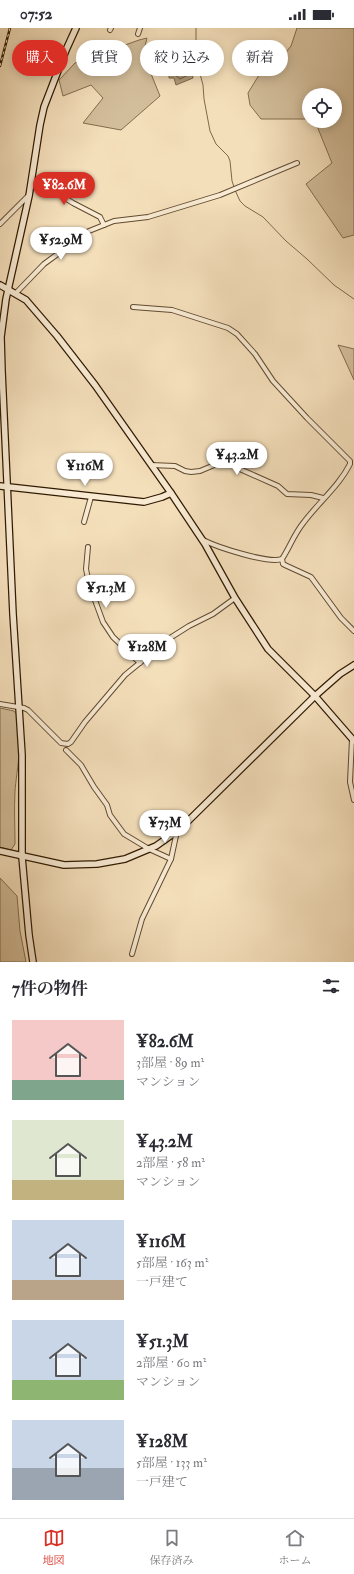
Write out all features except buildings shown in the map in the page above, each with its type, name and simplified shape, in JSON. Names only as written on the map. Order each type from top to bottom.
[{"type":"street","points":[[33,962],[28,935],[22,857],[22,755],[20,708],[13,614],[8,487],[0,355],[7,289],[29,196],[44,107],[76,28]]},
{"type":"street","points":[[138,34],[140,28]]},
{"type":"street","points":[[16,293],[44,264],[89,231],[114,221],[148,217],[220,195],[297,164]]},
{"type":"street","points":[[31,180],[47,186],[73,203],[100,217],[104,225]]},
{"type":"street","points":[[0,224],[29,196]]},
{"type":"street","points":[[0,285],[26,300],[57,336],[171,493],[202,540],[235,598],[268,649],[315,696],[353,740],[350,782],[354,800]]},
{"type":"street","points":[[133,307],[172,310],[228,328],[237,334],[255,354],[273,381],[350,461],[350,464],[342,479],[323,498],[294,534],[282,559],[283,564],[311,577],[341,618],[354,631]]},
{"type":"street","points":[[150,465],[175,466],[191,472],[200,471],[219,462],[231,463],[242,470],[278,486],[287,494],[311,495],[323,498]]},
{"type":"street","points":[[0,486],[144,502],[171,493]]},
{"type":"street","points":[[84,522],[91,497]]},
{"type":"street","points":[[202,540],[234,551],[268,560],[282,559]]},
{"type":"street","points":[[88,547],[86,569],[89,584],[103,622],[113,637],[140,663]]},
{"type":"street","points":[[0,704],[28,710],[61,743],[68,744],[125,675],[170,638],[189,626],[213,614],[235,598]]},
{"type":"street","points":[[0,851],[64,865],[98,864],[125,859],[156,846],[177,831],[315,696],[340,674],[354,665]]},
{"type":"street","points":[[66,750],[81,765],[107,805],[110,815],[124,834],[149,849],[171,859]]},
{"type":"street","points":[[132,954],[142,919],[171,859],[177,831]]},
{"type":"shaded area","points":[[297,28],[354,28],[354,235],[343,238],[306,184],[332,163],[318,128],[342,128],[342,88],[302,88],[302,119],[261,119],[250,105],[248,93],[258,76],[288,76],[288,50],[291,46]]},
{"type":"shaded area","points":[[147,38],[146,40],[140,40],[140,76],[152,76],[160,96],[121,130],[83,123],[103,98],[91,85],[63,96],[59,80],[63,76],[68,76],[68,70],[76,63],[76,76],[132,76],[132,43],[139,40]]},
{"type":"shaded area","points":[[338,345],[354,349],[354,380]]},
{"type":"shaded area","points":[[0,708],[14,711],[18,717],[20,737],[15,791],[15,844],[11,850],[0,847]]},
{"type":"shaded area","points":[[0,878],[17,896],[20,931],[26,962],[0,962]]},
{"type":"water","points":[[169,76],[193,76],[193,78],[176,85],[174,78],[169,78]]},
{"type":"waterway","points":[[196,28],[196,59],[203,85],[210,131],[216,144],[228,156],[234,187]]},
{"type":"waterway","points":[[235,190],[240,201],[245,206],[263,217],[286,241],[334,285],[354,299]]},
{"type":"railway","points":[[0,66],[10,28]]}]
